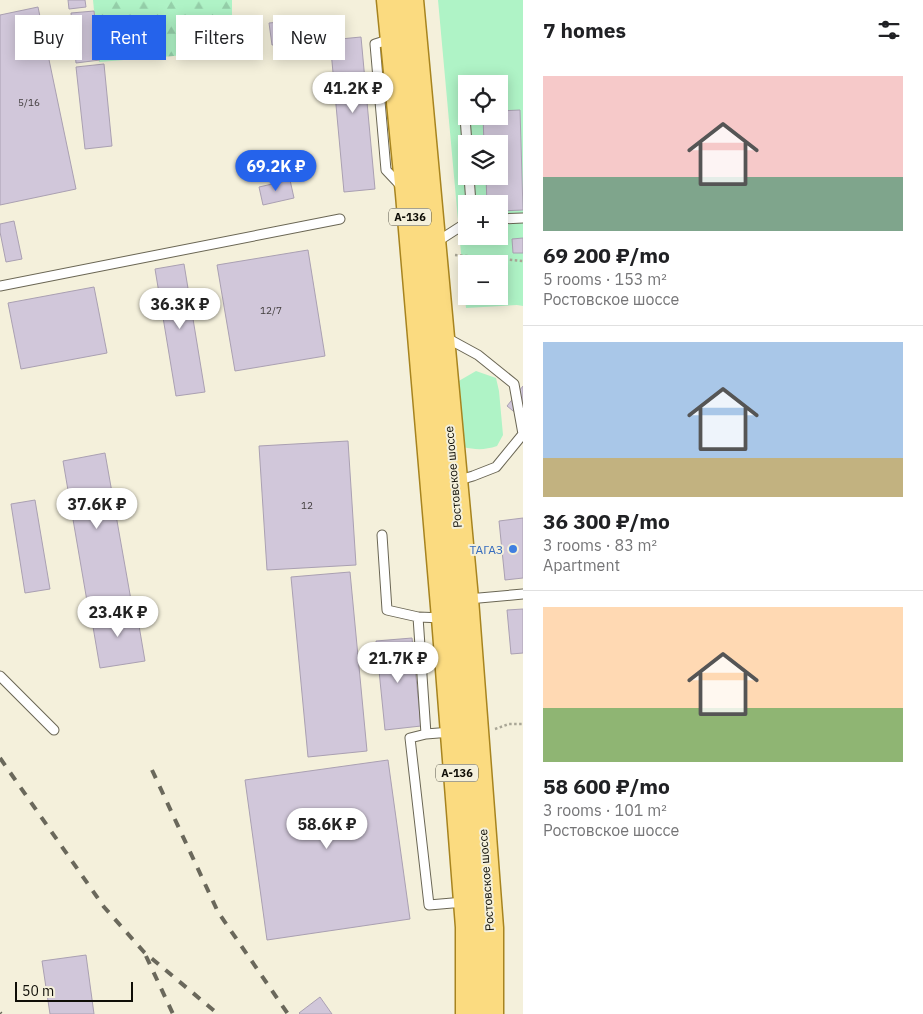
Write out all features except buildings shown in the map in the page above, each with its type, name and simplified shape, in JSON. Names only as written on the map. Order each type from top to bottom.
[{"type":"main road","name":"Ростовское шоссе","points":[[390,0],[445,618],[474,730],[467,902],[469,927],[469,1014]]},
{"type":"main road","name":"Ростовское шоссе","points":[[410,0],[443,250],[440,334],[465,599],[490,928],[490,1014]]},
{"type":"lane","points":[[508,219],[523,218]]},
{"type":"lane","points":[[0,286],[340,219]]},
{"type":"lane","points":[[443,250],[458,232]]},
{"type":"lane","points":[[440,334],[478,355],[514,384],[523,434],[496,467],[453,481]]},
{"type":"lane","points":[[382,534],[387,610],[418,617],[445,618]]},
{"type":"lane","points":[[465,599],[523,594]]},
{"type":"lane","points":[[418,617],[426,734]]},
{"type":"lane","points":[[0,676],[54,730]]},
{"type":"lane","points":[[467,902],[429,904],[410,738],[426,734],[474,730]]},
{"type":"path","points":[[443,250],[523,262]]},
{"type":"path","points":[[474,730],[509,724],[523,724]]},
{"type":"green space","points":[[93,0],[232,0],[232,15],[176,15],[176,56],[166,57],[166,15],[94,15]]},
{"type":"green space","points":[[438,0],[523,0],[523,306],[466,308],[466,305],[508,305],[508,255],[461,255],[460,245],[508,245],[508,195],[458,195],[458,220]]},
{"type":"green space","points":[[99,60],[124,60],[99,62]]},
{"type":"green space","points":[[476,371],[496,378],[499,391],[503,435],[497,446],[484,449],[463,447],[457,382]]},
{"type":"railway","points":[[0,758],[104,907],[144,952],[218,1014]]},
{"type":"railway","points":[[152,770],[218,912],[288,1014]]},
{"type":"railway","points":[[146,956],[173,1014]]},
{"type":"place","name":"ТАГАЗ","points":[[513,549]]}]
